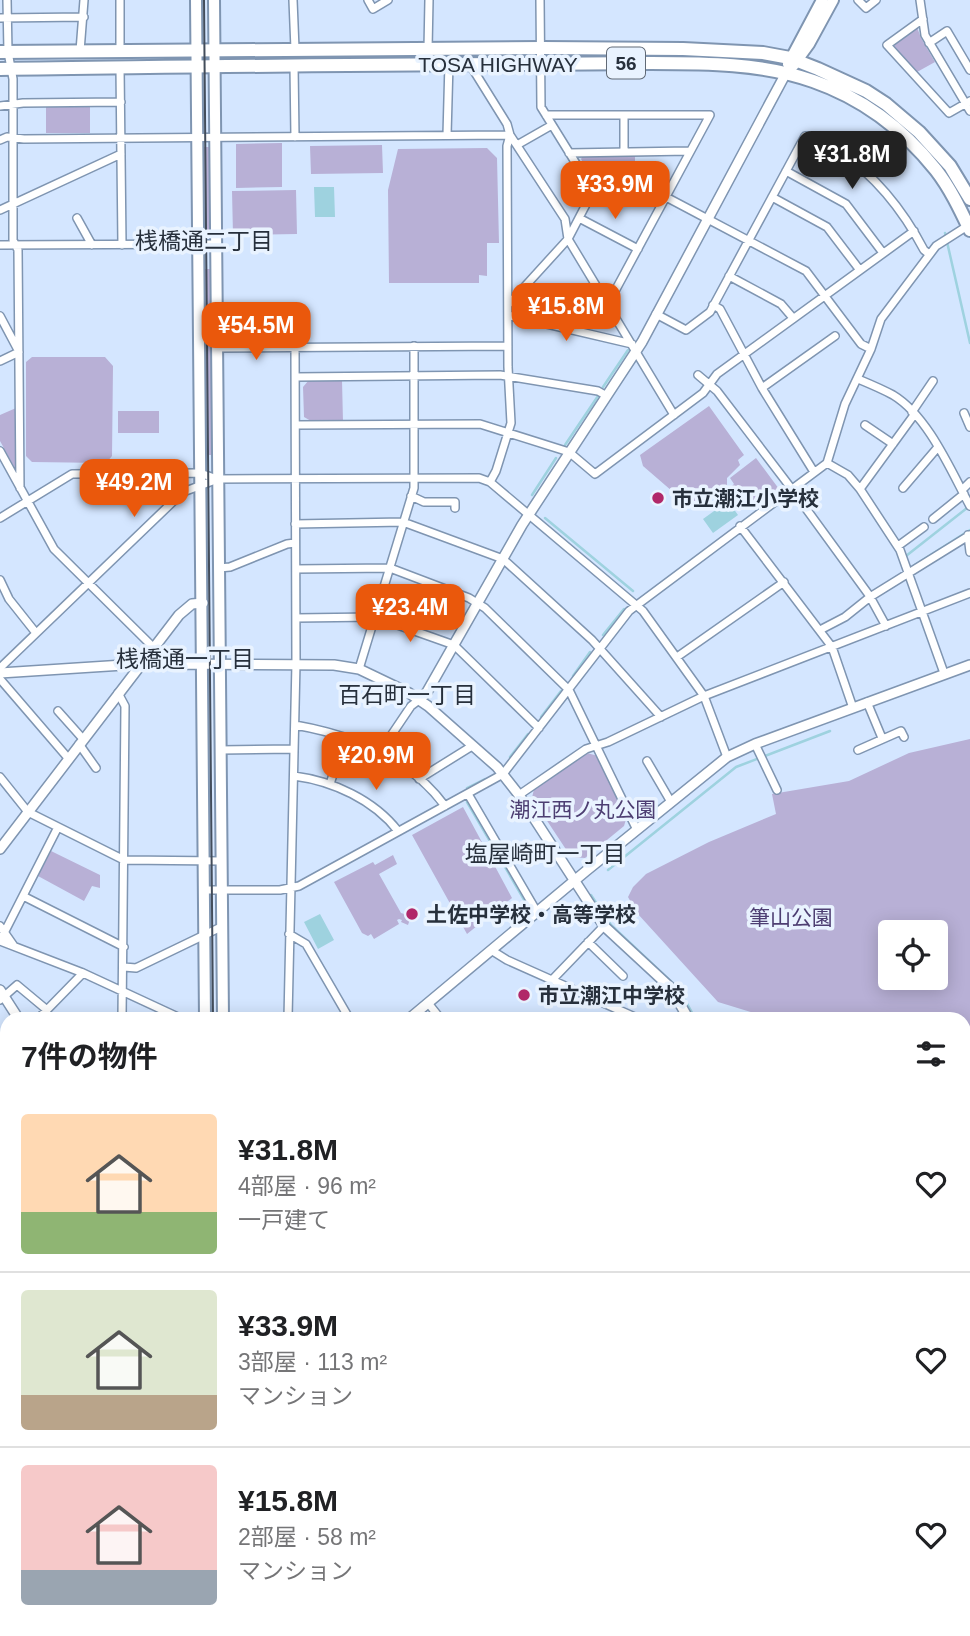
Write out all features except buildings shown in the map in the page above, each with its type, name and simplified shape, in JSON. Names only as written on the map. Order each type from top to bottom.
[{"type":"highway","name":"TOSA HIGHWAY","points":[[4,52],[542,48],[739,51],[794,59],[846,81],[886,104],[919,132],[950,166],[970,199]]},
{"type":"highway","name":"TOSA HIGHWAY","points":[[5,69],[542,63],[734,65],[786,73],[840,92],[880,116],[908,140],[936,171],[969,227]]},
{"type":"main road","points":[[196,0],[205,1012]]},
{"type":"main road","points":[[214,0],[223,1012]]},
{"type":"main road","points":[[794,59],[822,0]]},
{"type":"main road","points":[[786,73],[833,0]]},
{"type":"street","points":[[7,0],[4,52],[5,69],[13,79],[13,240],[18,250],[20,488]]},
{"type":"street","points":[[80,51],[84,0]]},
{"type":"street","points":[[120,0],[120,51]]},
{"type":"street","points":[[293,0],[295,49]]},
{"type":"street","points":[[368,0],[373,9],[388,0]]},
{"type":"street","points":[[428,49],[429,0]]},
{"type":"street","points":[[540,0],[541,107],[593,191]]},
{"type":"street","points":[[858,0],[866,8],[876,0]]},
{"type":"street","points":[[920,0],[923,19],[925,35],[969,106],[949,113],[887,45],[923,19]]},
{"type":"street","points":[[4,18],[84,18]]},
{"type":"street","points":[[929,43],[947,31],[970,70]]},
{"type":"street","points":[[447,135],[449,63]]},
{"type":"street","points":[[468,63],[507,124],[510,135],[565,219],[568,239],[674,415]]},
{"type":"street","points":[[294,66],[295,137]]},
{"type":"street","points":[[120,68],[122,245]]},
{"type":"street","points":[[380,752],[411,706],[426,692],[528,514],[607,396],[656,314],[786,73]]},
{"type":"street","points":[[0,106],[121,102]]},
{"type":"street","points":[[545,115],[710,115],[607,304]]},
{"type":"street","points":[[624,115],[624,151]]},
{"type":"street","points":[[517,145],[552,125]]},
{"type":"street","points":[[0,140],[7,137],[510,135]]},
{"type":"street","points":[[490,482],[511,423],[507,146],[510,135]]},
{"type":"street","points":[[656,314],[686,330],[710,312],[805,136],[809,135],[831,146],[871,176],[899,208],[929,254]]},
{"type":"street","points":[[569,153],[690,151]]},
{"type":"street","points":[[0,211],[121,154]]},
{"type":"street","points":[[786,171],[846,204],[883,253]]},
{"type":"street","points":[[508,306],[568,239],[593,191]]},
{"type":"street","points":[[593,191],[666,197],[806,271],[861,344],[871,349]]},
{"type":"street","points":[[772,197],[827,227],[859,270]]},
{"type":"street","points":[[77,218],[92,245]]},
{"type":"street","points":[[579,218],[638,249]]},
{"type":"street","points":[[205,890],[290,889],[503,774],[637,604],[827,463],[845,404],[871,349],[881,319],[936,246],[969,227]]},
{"type":"street","points":[[296,425],[480,424],[569,452],[595,474],[704,393],[717,374],[914,231]]},
{"type":"street","points":[[0,245],[216,244]]},
{"type":"street","points":[[729,276],[781,304],[793,318]]},
{"type":"street","points":[[713,305],[720,309],[762,388],[814,472]]},
{"type":"street","points":[[508,315],[634,348]]},
{"type":"street","points":[[0,316],[19,352]]},
{"type":"street","points":[[762,388],[835,336]]},
{"type":"street","points":[[359,670],[415,478],[414,346]]},
{"type":"street","points":[[216,348],[508,346]]},
{"type":"street","points":[[288,1012],[296,663],[295,348]]},
{"type":"street","points":[[0,361],[19,352]]},
{"type":"street","points":[[698,375],[717,391],[791,488],[870,597],[886,626]]},
{"type":"street","points":[[296,377],[509,377],[598,391],[607,396]]},
{"type":"street","points":[[858,379],[894,396],[913,413],[939,447],[970,506]]},
{"type":"street","points":[[860,489],[893,444],[933,381]]},
{"type":"street","points":[[964,413],[970,426]]},
{"type":"street","points":[[865,425],[893,444]]},
{"type":"street","points":[[903,488],[939,447]]},
{"type":"street","points":[[0,451],[54,549],[153,646]]},
{"type":"street","points":[[827,463],[848,475],[860,489],[898,546],[944,673]]},
{"type":"street","points":[[0,518],[72,474],[218,479],[479,478],[490,482],[637,604],[704,696],[727,757]]},
{"type":"street","points":[[0,670],[183,492],[201,478]]},
{"type":"street","points":[[933,519],[963,492],[970,482]]},
{"type":"street","points":[[411,496],[424,502],[455,502],[455,508]]},
{"type":"street","points":[[295,524],[403,522],[503,559],[600,648],[661,717]]},
{"type":"street","points":[[740,526],[832,647],[853,708]]},
{"type":"street","points":[[898,546],[924,527]]},
{"type":"street","points":[[820,630],[845,617],[870,597],[969,535],[970,552]]},
{"type":"street","points":[[219,568],[230,567],[295,543]]},
{"type":"street","points":[[296,569],[390,568],[478,602],[569,690],[637,830]]},
{"type":"street","points":[[0,580],[9,599],[36,633]]},
{"type":"street","points":[[677,657],[784,582]]},
{"type":"street","points":[[519,795],[586,749],[608,742],[704,696],[970,593]]},
{"type":"street","points":[[0,849],[153,646],[179,615],[192,604],[203,603]]},
{"type":"street","points":[[296,618],[375,617],[454,645],[540,729]]},
{"type":"street","points":[[0,670],[139,664],[296,663],[334,665],[359,670],[419,700],[503,774],[576,880],[604,926],[671,988],[685,1012]]},
{"type":"street","points":[[417,1012],[727,757],[755,744],[970,665]]},
{"type":"street","points":[[0,679],[68,758]]},
{"type":"street","points":[[118,693],[125,706],[122,1012]]},
{"type":"street","points":[[867,702],[882,738]]},
{"type":"street","points":[[58,711],[81,741],[96,768]]},
{"type":"street","points":[[295,725],[345,737],[380,752],[419,779],[444,806]]},
{"type":"street","points":[[858,750],[901,730],[904,737]]},
{"type":"street","points":[[330,784],[345,737]]},
{"type":"street","points":[[755,744],[777,790]]},
{"type":"street","points":[[419,779],[472,746]]},
{"type":"street","points":[[220,750],[294,749]]},
{"type":"street","points":[[647,761],[671,802]]},
{"type":"street","points":[[293,776],[330,784],[377,809],[398,831]]},
{"type":"street","points":[[0,777],[28,812],[124,860],[221,861]]},
{"type":"street","points":[[468,794],[537,912]]},
{"type":"street","points":[[58,827],[23,896],[2,929],[0,941],[83,973],[166,1012]]},
{"type":"street","points":[[23,896],[124,947]]},
{"type":"street","points":[[552,980],[604,926]]},
{"type":"street","points":[[124,967],[136,968],[222,927]]},
{"type":"street","points":[[289,934],[306,944],[346,1012]]},
{"type":"street","points":[[588,942],[623,976]]},
{"type":"street","points":[[491,950],[624,1012]]},
{"type":"street","points":[[14,1012],[2,995],[16,985],[47,1010],[83,973]]},
{"type":"street","points":[[428,1003],[435,1012]]},
{"type":"green space","points":[[917,27],[935,62],[917,72],[894,46]]},
{"type":"green space","points":[[46,105],[90,106],[90,133],[46,133]]},
{"type":"green space","points":[[282,143],[282,187],[236,188],[236,144]]},
{"type":"green space","points":[[382,145],[383,173],[311,174],[310,146]]},
{"type":"green space","points":[[204,147],[211,147],[211,231],[205,231]]},
{"type":"green space","points":[[487,148],[497,158],[499,243],[487,243],[487,276],[479,275],[479,283],[389,283],[388,190],[398,149]]},
{"type":"green space","points":[[584,154],[635,155],[635,186],[593,181],[581,159]]},
{"type":"green space","points":[[296,190],[297,234],[233,235],[232,191]]},
{"type":"green space","points":[[205,269],[212,269],[213,455],[207,455]]},
{"type":"green space","points":[[32,357],[105,357],[113,366],[112,456],[106,463],[32,462],[26,456],[26,362]]},
{"type":"green space","points":[[309,380],[342,380],[343,422],[311,421],[304,417],[303,387]]},
{"type":"green space","points":[[709,406],[744,455],[738,460],[740,465],[727,478],[727,488],[704,504],[687,504],[643,466],[640,455]]},
{"type":"green space","points":[[16,408],[16,470],[0,441],[0,415]]},
{"type":"green space","points":[[118,411],[159,411],[159,433],[118,433]]},
{"type":"green space","points":[[756,458],[779,489],[753,508],[750,505],[748,507],[731,487],[734,484],[730,478]]},
{"type":"green space","name":"筆山公園","points":[[970,739],[970,1012],[751,1012],[718,1002],[637,913],[628,897],[633,887],[646,874],[709,842],[776,814],[772,794],[849,781],[909,753]]},
{"type":"green space","name":"潮江西ノ丸公園","points":[[587,753],[598,756],[627,816],[624,826],[585,858],[571,857],[532,798],[534,789]]},
{"type":"green space","points":[[463,807],[512,898],[467,934],[412,835]]},
{"type":"green space","points":[[51,851],[100,875],[100,888],[92,886],[84,901],[38,876]]},
{"type":"green space","points":[[393,855],[397,864],[379,874],[401,913],[411,916],[408,925],[399,919],[399,924],[374,939],[371,934],[368,936],[362,933],[334,882]]},
{"type":"shaded area","points":[[314,187],[334,187],[335,217],[315,217]]},
{"type":"shaded area","points":[[728,501],[738,515],[713,533],[703,519]]},
{"type":"shaded area","points":[[320,914],[334,940],[318,949],[304,922]]},
{"type":"waterway","points":[[945,233],[970,343]]},
{"type":"waterway","points":[[603,387],[628,350]]},
{"type":"waterway","points":[[565,445],[598,396]]},
{"type":"waterway","points":[[532,495],[556,458]]},
{"type":"waterway","points":[[906,556],[967,508]]},
{"type":"waterway","points":[[545,518],[633,591]]},
{"type":"waterway","points":[[913,566],[970,530]]},
{"type":"waterway","points":[[603,635],[624,609]]},
{"type":"waterway","points":[[573,676],[590,652]]},
{"type":"waterway","points":[[541,717],[561,691]]},
{"type":"waterway","points":[[608,870],[736,767],[830,731]]},
{"type":"waterway","points":[[510,757],[528,734]]},
{"type":"waterway","points":[[467,788],[485,779]]},
{"type":"waterway","points":[[467,802],[526,903]]},
{"type":"waterway","points":[[591,895],[611,925],[679,989],[692,1012]]},
{"type":"tram line","points":[[204,0],[213,1012]]},
{"type":"place","name":"市立潮江小学校","points":[[658,498]]},
{"type":"place","name":"土佐中学校・高等学校","points":[[412,914]]},
{"type":"place","name":"市立潮江中学校","points":[[524,995]]},
{"type":"district","name":"桟橋通二丁目","points":[[204,241]]},
{"type":"district","name":"桟橋通一丁目","points":[[185,659]]},
{"type":"district","name":"百石町一丁目","points":[[407,695]]},
{"type":"district","name":"塩屋崎町一丁目","points":[[545,854]]}]
